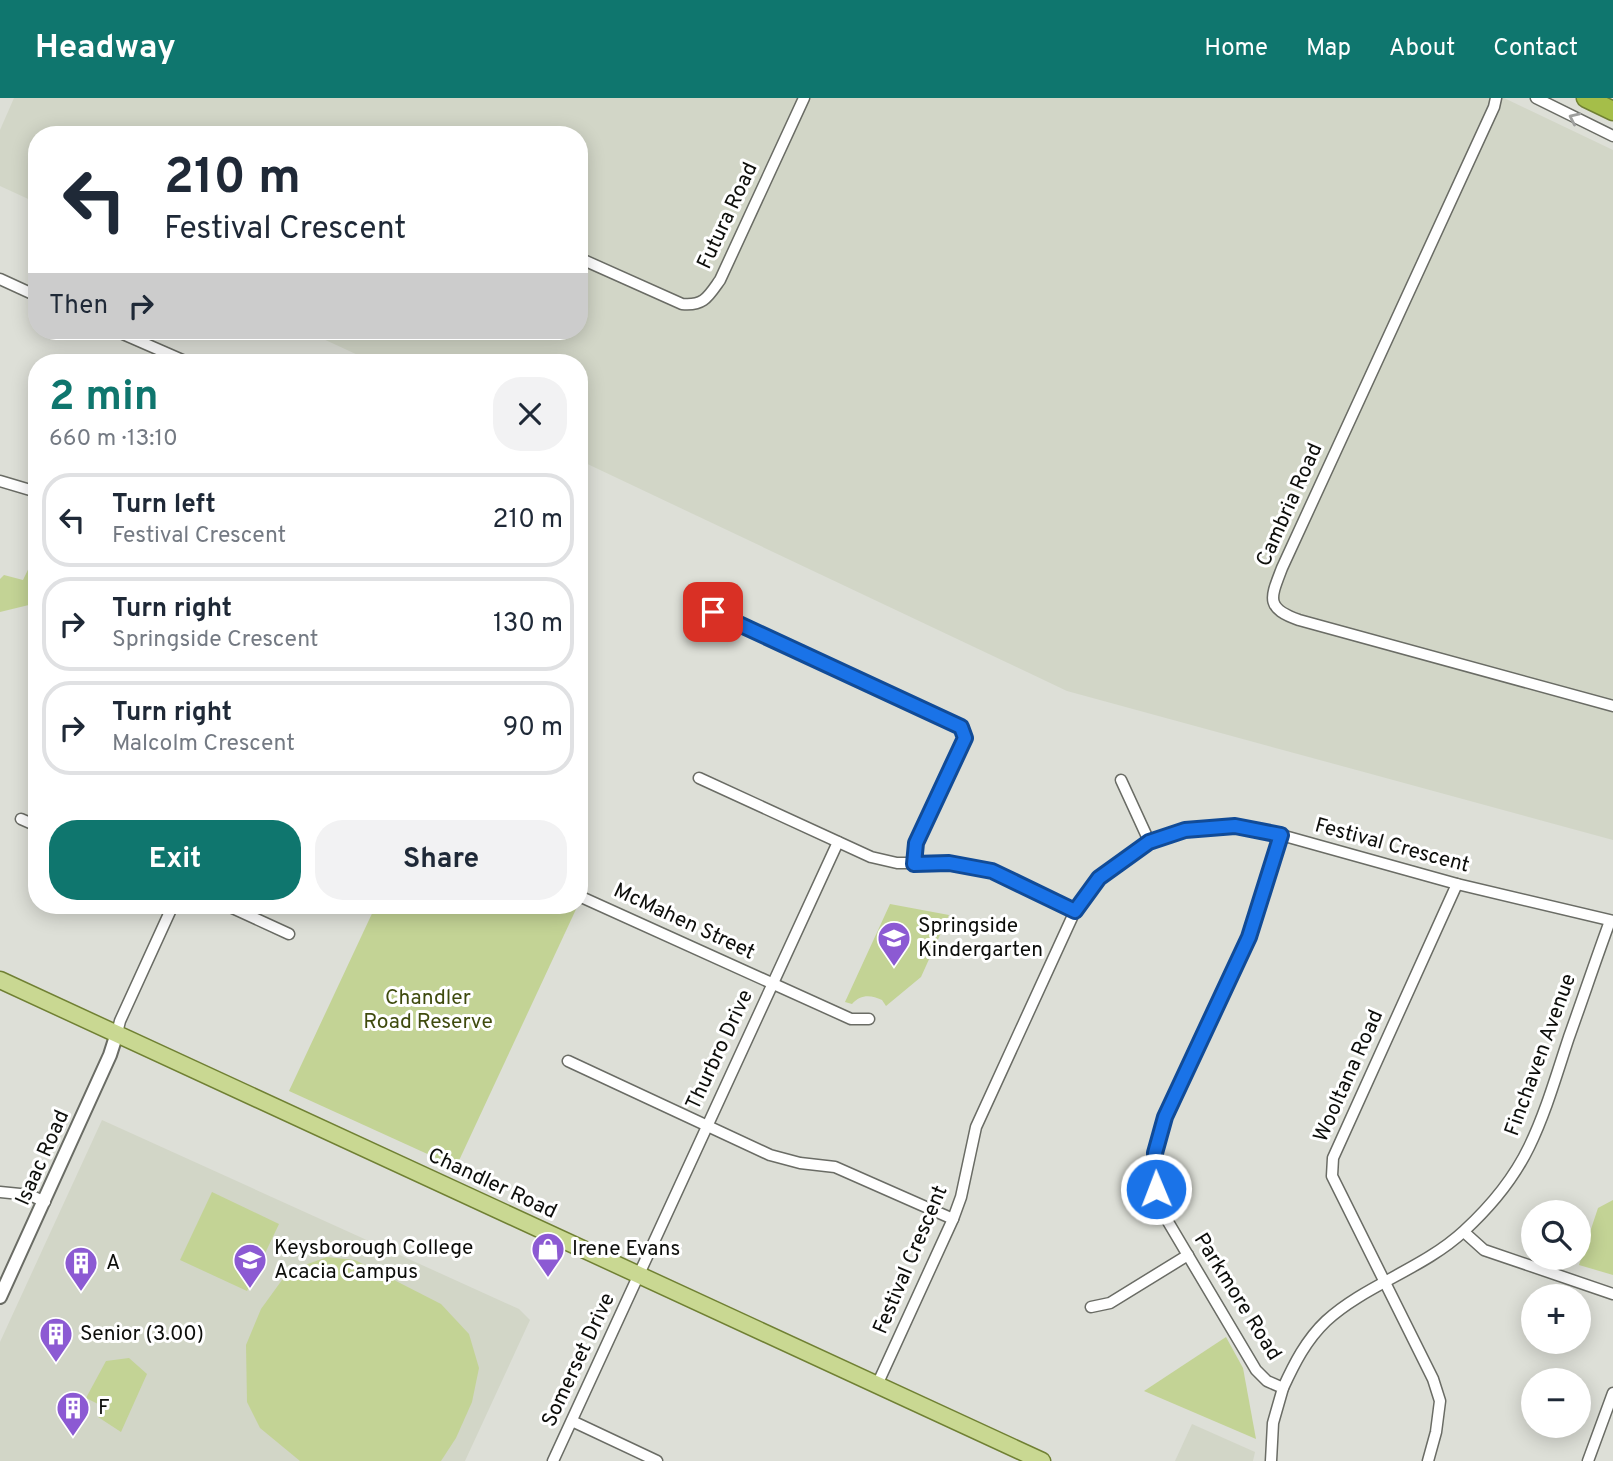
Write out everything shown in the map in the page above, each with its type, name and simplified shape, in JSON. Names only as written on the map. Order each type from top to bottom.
[{"type":"highway","points":[[1586,98],[1613,111]]},
{"type":"main road","name":"Chandler Road","points":[[0,980],[1032,1459]]},
{"type":"street","name":"Futura Road","points":[[588,262],[682,304],[695,305],[707,298],[720,280],[804,98]]},
{"type":"street","name":"Cambria Road","points":[[1496,98],[1282,568],[1272,595],[1273,606],[1283,615],[1299,620],[1613,706]]},
{"type":"street","points":[[1536,98],[1613,136]]},
{"type":"street","points":[[0,279],[28,292]]},
{"type":"street","points":[[137,340],[169,354]]},
{"type":"street","points":[[0,481],[28,489]]},
{"type":"street","points":[[713,612],[961,727],[965,738],[916,843],[914,864]]},
{"type":"street","points":[[699,778],[871,857],[897,863],[949,863],[992,871],[1075,911]]},
{"type":"street","points":[[1121,780],[1149,842]]},
{"type":"street","points":[[21,819],[28,822]]},
{"type":"street","name":"Festival Crescent","points":[[877,1385],[953,1219],[961,1197],[976,1127],[1075,911],[1099,878],[1149,842],[1185,830],[1235,826],[1281,835],[1457,884],[1612,921]]},
{"type":"street","name":"Parkmore Road","points":[[1271,1461],[1273,1423],[1283,1388],[1267,1381],[1256,1370],[1159,1205],[1155,1166],[1159,1135],[1165,1117],[1249,937],[1281,835]]},
{"type":"street","name":"Thurbro Drive","points":[[639,1275],[838,842]]},
{"type":"street","name":"Wooltana Road","points":[[1427,1461],[1436,1432],[1440,1401],[1433,1379],[1332,1176],[1331,1167],[1457,884]]},
{"type":"street","name":"McMahen Street","points":[[588,899],[851,1019],[869,1019]]},
{"type":"street","points":[[117,1033],[169,914]]},
{"type":"street","points":[[246,914],[289,934]]},
{"type":"street","name":"Finchaven Avenue","points":[[1283,1388],[1295,1362],[1326,1321],[1345,1306],[1421,1264],[1464,1232],[1504,1187],[1529,1148],[1612,921]]},
{"type":"street","name":"Isaac Road","points":[[0,1297],[45,1202],[110,1055],[117,1033]]},
{"type":"street","points":[[568,1061],[770,1155],[800,1163],[835,1167],[953,1219]]},
{"type":"street","points":[[0,1192],[30,1195],[45,1202]]},
{"type":"street","points":[[1464,1232],[1484,1250],[1613,1294]]},
{"type":"street","points":[[1091,1307],[1110,1303],[1188,1255]]},
{"type":"street","name":"Somerset Drive","points":[[553,1461],[639,1275]]},
{"type":"street","points":[[1588,1461],[1613,1393]]},
{"type":"street","points":[[572,1421],[657,1461]]},
{"type":"shaded area","points":[[14,98],[1504,98],[1613,150],[1613,840],[1067,691],[588,464],[588,354],[356,354],[325,340],[588,340],[588,126],[28,126],[28,199],[0,186],[0,130]]},
{"type":"shaded area","name":"Keysborough College Acacia Campus","points":[[102,1120],[519,1309],[530,1320],[465,1461],[0,1461],[0,1342]]},
{"type":"shaded area","points":[[1192,1424],[1255,1452],[1253,1461],[1175,1461]]},
{"type":"green space","points":[[28,570],[28,605],[0,612],[0,579],[4,575],[23,580]]},
{"type":"green space","points":[[890,904],[949,915],[921,977],[886,1006],[882,1000],[870,996],[859,998],[852,1004],[845,1002]]},
{"type":"green space","name":"Chandler Road Reserve","points":[[372,914],[574,914],[456,1167],[289,1091]]},
{"type":"green space","points":[[212,1192],[279,1224],[247,1291],[180,1260]]},
{"type":"green space","points":[[1613,1200],[1613,1275],[1591,1269],[1591,1229],[1598,1208]]},
{"type":"green space","points":[[327,1257],[355,1260],[441,1304],[469,1334],[479,1368],[472,1402],[456,1438],[441,1461],[300,1461],[260,1428],[247,1402],[246,1345],[261,1309],[282,1280],[305,1265]]},
{"type":"green space","points":[[1226,1337],[1243,1368],[1256,1439],[1144,1391]]},
{"type":"green space","points":[[129,1358],[147,1374],[121,1432],[98,1417],[104,1407],[86,1398],[106,1361]]},
{"type":"place","name":"Springside Kindergarten","points":[[894,968]]},
{"type":"place","name":"Irene Evans","points":[[548,1279]]},
{"type":"place","name":"Keysborough College Acacia Campus","points":[[250,1290]]},
{"type":"place","name":"A","points":[[81,1293]]},
{"type":"place","name":"Senior (3.00)","points":[[56,1364]]},
{"type":"place","name":"F","points":[[73,1438]]},
{"type":"route","points":[[713,612],[961,727],[965,738],[916,843],[914,864],[949,863],[992,871],[1075,911],[1099,878],[1149,842],[1185,830],[1235,826],[1281,835],[1256,920],[1165,1117],[1155,1153],[1156,1189]]}]
